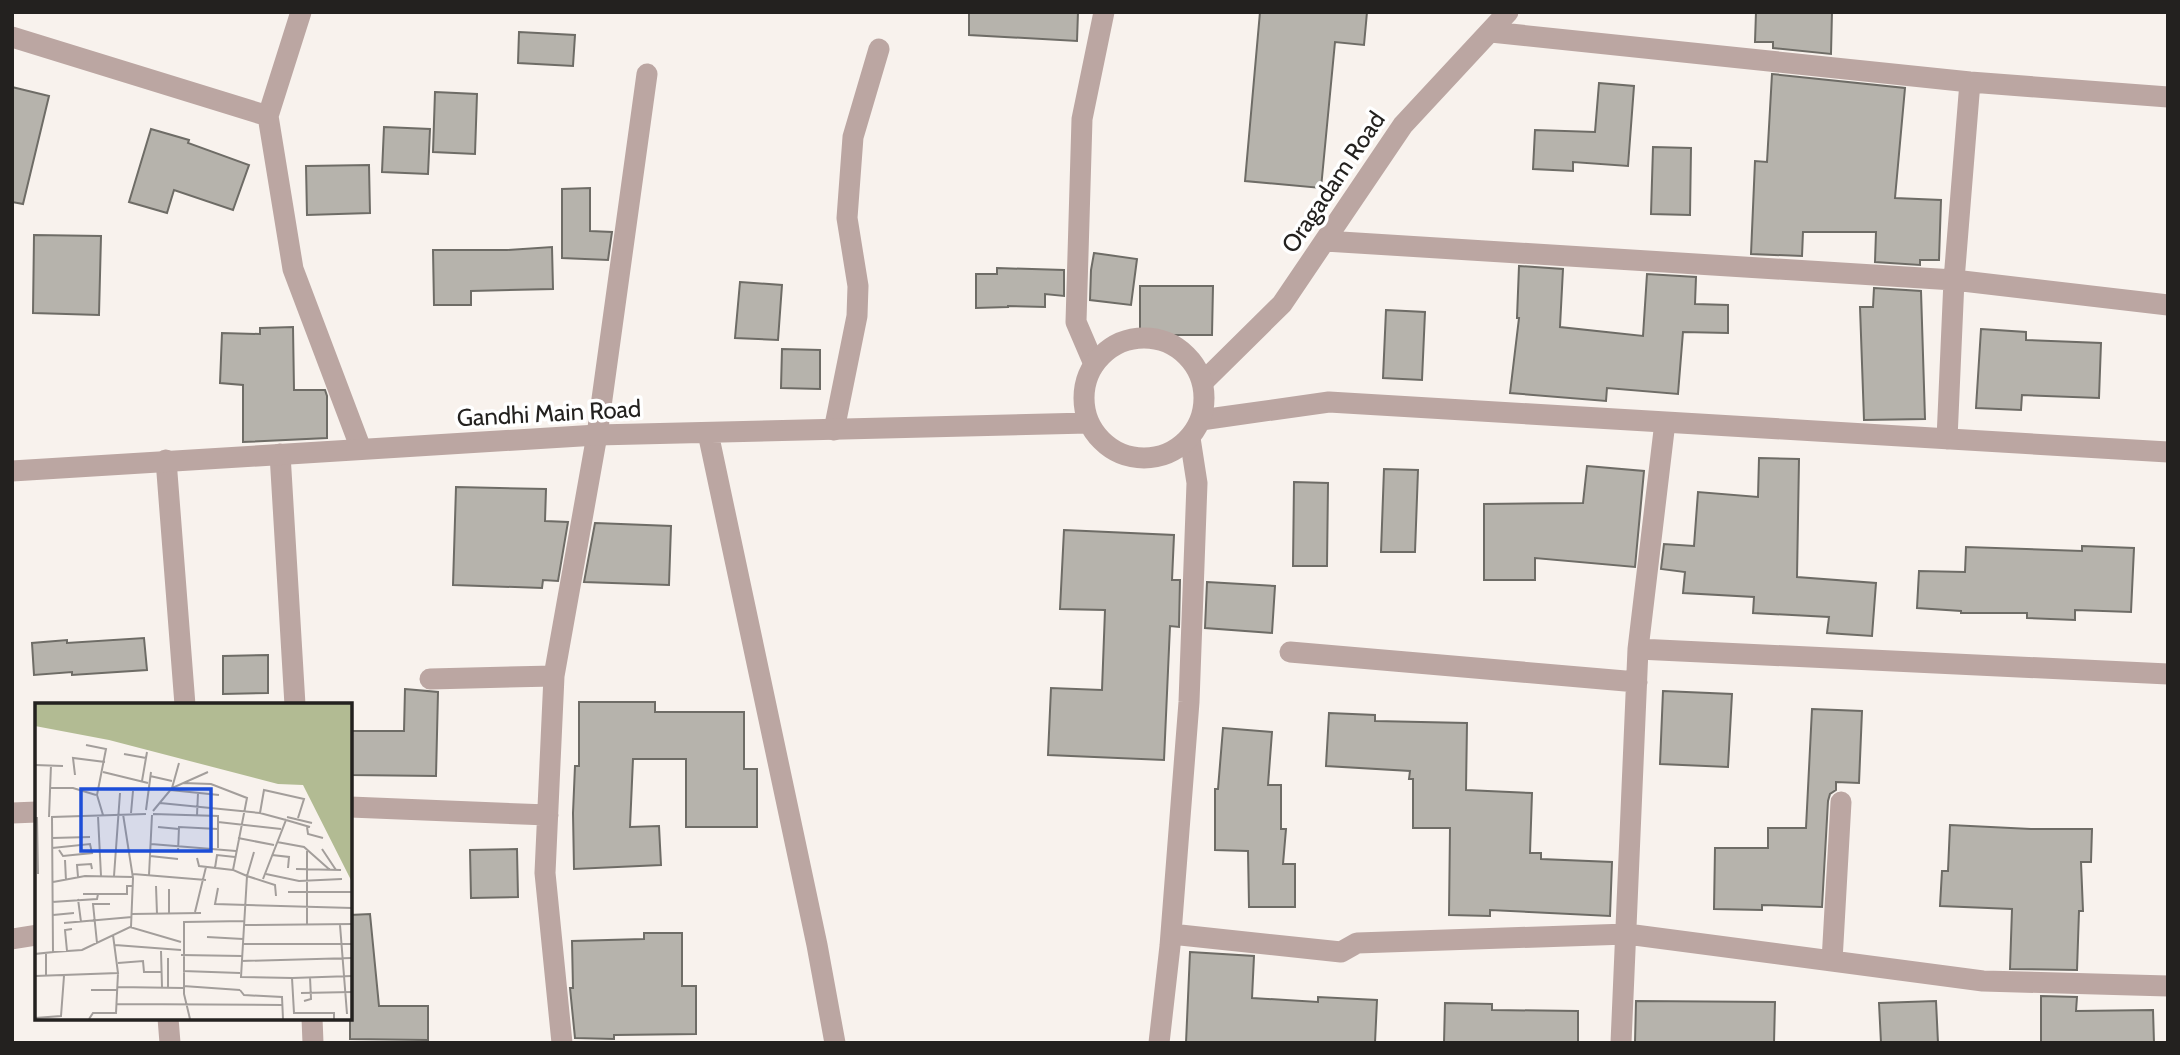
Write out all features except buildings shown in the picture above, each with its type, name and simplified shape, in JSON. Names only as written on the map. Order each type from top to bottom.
[{"type":"street","points":[[301,12],[268,116],[293,269],[361,449]]},
{"type":"street","points":[[1094,364],[1076,322],[1082,119],[1104,12]]},
{"type":"street","name":"Oragadam Road","points":[[1203,382],[1282,304],[1403,125],[1508,12]]},
{"type":"street","points":[[1491,32],[1970,82],[2168,97]]},
{"type":"street","points":[[12,37],[268,116]]},
{"type":"street","points":[[834,430],[857,316],[858,286],[847,218],[848,178],[853,137],[879,49]]},
{"type":"street","points":[[562,1043],[545,873],[554,676],[597,435],[647,74]]},
{"type":"street","points":[[1947,439],[1954,280],[1970,82]]},
{"type":"street","points":[[1325,241],[1954,280],[2168,306]]},
{"type":"street","points":[[1159,1043],[1171,934],[1190,675],[1197,483],[1196,429],[1205,402],[1203,382],[1194,365],[1181,351],[1164,341],[1145,338],[1126,340],[1108,349],[1094,364],[1085,383],[1083,403],[1088,423],[1100,440],[1116,452],[1136,458],[1156,457],[1176,450],[1196,429],[1329,402],[2168,452]]},
{"type":"street","points":[[1621,1043],[1628,934],[1638,649],[1665,422]]},
{"type":"street","name":"Gandhi Main Road","points":[[12,471],[597,435],[1088,423]]},
{"type":"street","points":[[708,433],[817,945],[835,1043]]},
{"type":"street","points":[[280,454],[295,703]]},
{"type":"street","points":[[166,460],[185,703]]},
{"type":"street","points":[[1638,649],[2168,674]]},
{"type":"street","points":[[1290,652],[1637,682]]},
{"type":"street","points":[[430,679],[554,676]]},
{"type":"street","points":[[1832,961],[1841,802]]},
{"type":"street","points":[[352,807],[548,815]]},
{"type":"street","points":[[12,813],[35,812]]},
{"type":"street","points":[[1171,934],[1341,952],[1357,943],[1628,934],[1983,981],[2168,986]]},
{"type":"street","points":[[12,939],[35,935]]},
{"type":"street","points":[[168,1020],[170,1043]]},
{"type":"street","points":[[312,1020],[313,1043]]}]
